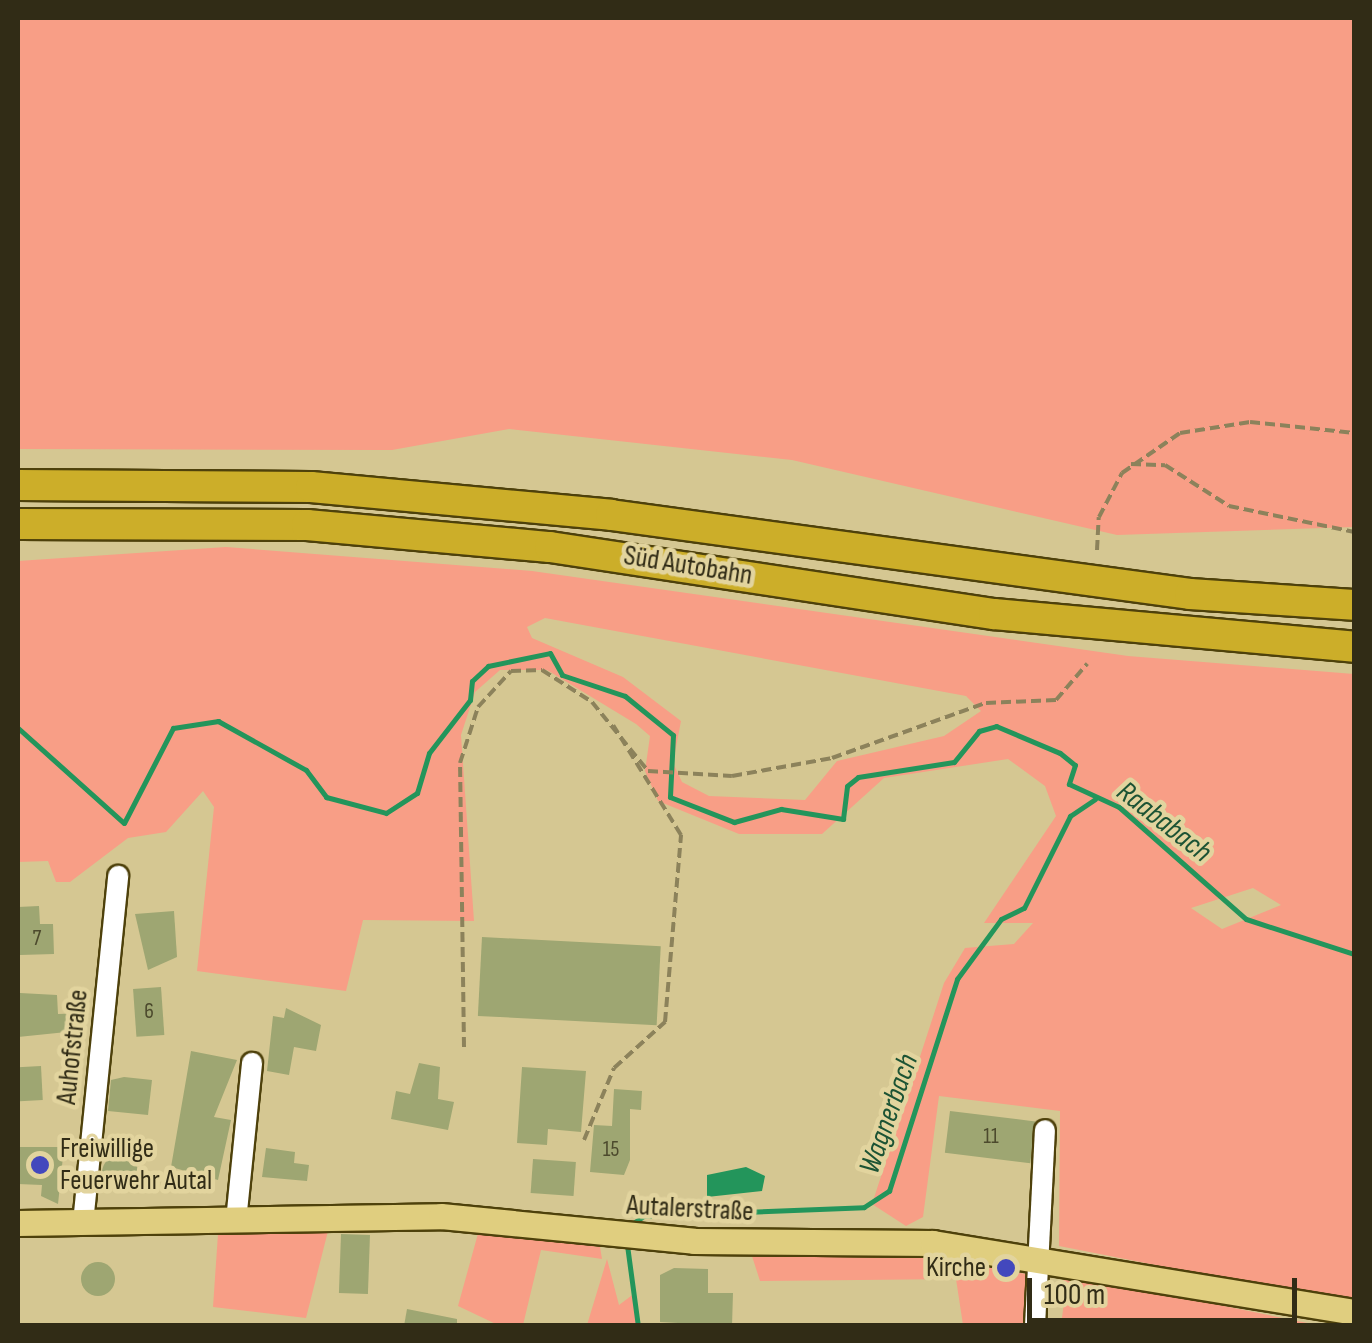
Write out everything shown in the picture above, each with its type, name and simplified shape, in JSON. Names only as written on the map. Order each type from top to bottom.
[{"type":"highway","name":"Süd Autobahn","points":[[18,486],[311,487],[612,516],[1171,592],[1354,605]]},
{"type":"highway","name":"Süd Autobahn","points":[[18,524],[308,525],[512,544],[994,614],[1354,647]]},
{"type":"main road","name":"Autalerstraße","points":[[18,1224],[442,1216],[644,1238],[933,1243],[1354,1312]]},
{"type":"street","name":"Auhofstraße","points":[[83,1223],[118,876]]},
{"type":"street","points":[[236,1221],[252,1063]]},
{"type":"street","points":[[1035,1326],[1042,1258],[1044,1130]]},
{"type":"path","points":[[1097,550],[1100,517],[1131,464],[1180,433],[1250,422],[1354,433]]},
{"type":"path","points":[[1131,464],[1165,466],[1229,506],[1354,532]]},
{"type":"path","points":[[464,1047],[460,763],[478,707],[511,671],[542,670],[610,718],[648,770],[669,774],[776,771],[986,703],[1056,700],[1087,664]]},
{"type":"path","points":[[584,1140],[614,1068],[665,1022],[681,835],[610,718]]},
{"type":"shaded area","points":[[18,18],[1354,18],[1354,527],[1117,535],[792,460],[509,429],[392,450],[18,449]]},
{"type":"shaded area","points":[[226,547],[532,571],[1128,656],[1354,674],[1354,1304],[1059,1246],[1060,1111],[939,1096],[923,1217],[906,1226],[872,1204],[944,983],[965,948],[1014,944],[1033,923],[984,923],[1056,816],[1045,786],[1008,759],[884,778],[822,834],[739,834],[658,801],[645,771],[650,736],[636,724],[547,670],[500,670],[475,692],[461,735],[474,921],[363,920],[346,991],[197,971],[214,807],[203,791],[166,832],[128,838],[70,882],[56,882],[48,861],[18,862],[18,561]],"holes":[[[545,618],[966,696],[981,711],[944,736],[837,761],[805,800],[709,796],[682,782],[673,763],[681,721],[623,677],[532,638],[527,627]],[[1253,888],[1281,905],[1222,929],[1191,908]]]},
{"type":"shaded area","points":[[746,1167],[765,1176],[762,1191],[707,1197],[707,1175]]},
{"type":"shaded area","points":[[479,1230],[600,1247],[602,1259],[541,1250],[523,1325],[498,1325],[458,1306]]},
{"type":"shaded area","points":[[328,1231],[306,1318],[213,1307],[218,1234]]},
{"type":"shaded area","points":[[751,1253],[904,1253],[1026,1274],[1026,1325],[963,1325],[956,1279],[760,1281]]},
{"type":"shaded area","points":[[607,1259],[619,1305],[635,1293],[637,1325],[587,1325]]},
{"type":"shaded area","points":[[1072,1276],[1317,1325],[1061,1325],[1065,1295],[1052,1286]]},
{"type":"building","points":[[39,906],[40,924],[53,924],[54,954],[20,955],[18,907]]},
{"type":"building","points":[[174,911],[177,957],[148,970],[135,914]]},
{"type":"building","points":[[482,937],[661,946],[657,1025],[478,1016]]},
{"type":"building","points":[[161,987],[164,1035],[136,1037],[133,989]]},
{"type":"building","points":[[20,993],[57,995],[58,1014],[85,1013],[86,1030],[18,1037]]},
{"type":"building","points":[[286,1008],[321,1025],[316,1051],[294,1047],[289,1075],[267,1071],[273,1016],[284,1018]]},
{"type":"building","points":[[191,1051],[237,1060],[214,1117],[231,1120],[218,1180],[171,1167]]},
{"type":"building","points":[[419,1063],[440,1067],[438,1099],[454,1102],[448,1130],[391,1119],[396,1091],[410,1094]]},
{"type":"building","points":[[41,1066],[43,1100],[20,1101],[18,1067]]},
{"type":"building","points":[[522,1067],[586,1071],[581,1132],[548,1129],[547,1145],[517,1143]]},
{"type":"building","points":[[111,1080],[152,1080],[148,1115],[108,1111]]},
{"type":"building","points":[[614,1089],[642,1091],[641,1110],[630,1109],[630,1160],[624,1175],[590,1172],[594,1125],[612,1126]]},
{"type":"building","points":[[950,1111],[1035,1121],[1030,1163],[945,1153]]},
{"type":"building","name":"Freiwillige Feuerwehr Autal","points":[[18,1147],[64,1147],[58,1204],[41,1196],[42,1185],[18,1184]]},
{"type":"building","points":[[266,1148],[295,1152],[294,1163],[309,1165],[307,1181],[262,1177]]},
{"type":"building","points":[[120,1155],[133,1160],[138,1173],[133,1186],[120,1191],[107,1186],[102,1173],[107,1160]]},
{"type":"building","points":[[533,1159],[576,1162],[574,1196],[531,1193]]},
{"type":"building","points":[[341,1234],[370,1235],[368,1294],[339,1293]]},
{"type":"building","points":[[98,1262],[110,1267],[115,1279],[110,1291],[98,1296],[86,1291],[81,1279],[86,1267]]},
{"type":"building","points":[[674,1268],[708,1269],[708,1293],[733,1293],[732,1326],[660,1322],[660,1275]]},
{"type":"building","points":[[407,1309],[457,1319],[457,1326],[404,1326]]},
{"type":"waterway","name":"Raababach","points":[[18,728],[124,823],[173,728],[218,721],[306,770],[326,797],[386,813],[417,793],[429,753],[470,700],[472,681],[488,666],[550,653],[562,675],[625,696],[673,735],[670,797],[734,822],[781,809],[843,819],[847,786],[858,777],[954,762],[979,731],[996,726],[1060,753],[1075,765],[1069,784],[1119,807],[1246,919],[1354,954]]},
{"type":"waterway","name":"Wagnerbach","points":[[630,1225],[644,1216],[864,1207],[889,1191],[957,979],[1001,919],[1024,908],[1070,816],[1095,799]]},
{"type":"waterway","name":"Wagnerbach","points":[[627,1245],[638,1326]]},
{"type":"place","name":"Freiwillige Feuerwehr Autal","points":[[40,1165]]},
{"type":"place","name":"Kirche","points":[[1006,1268]]}]
